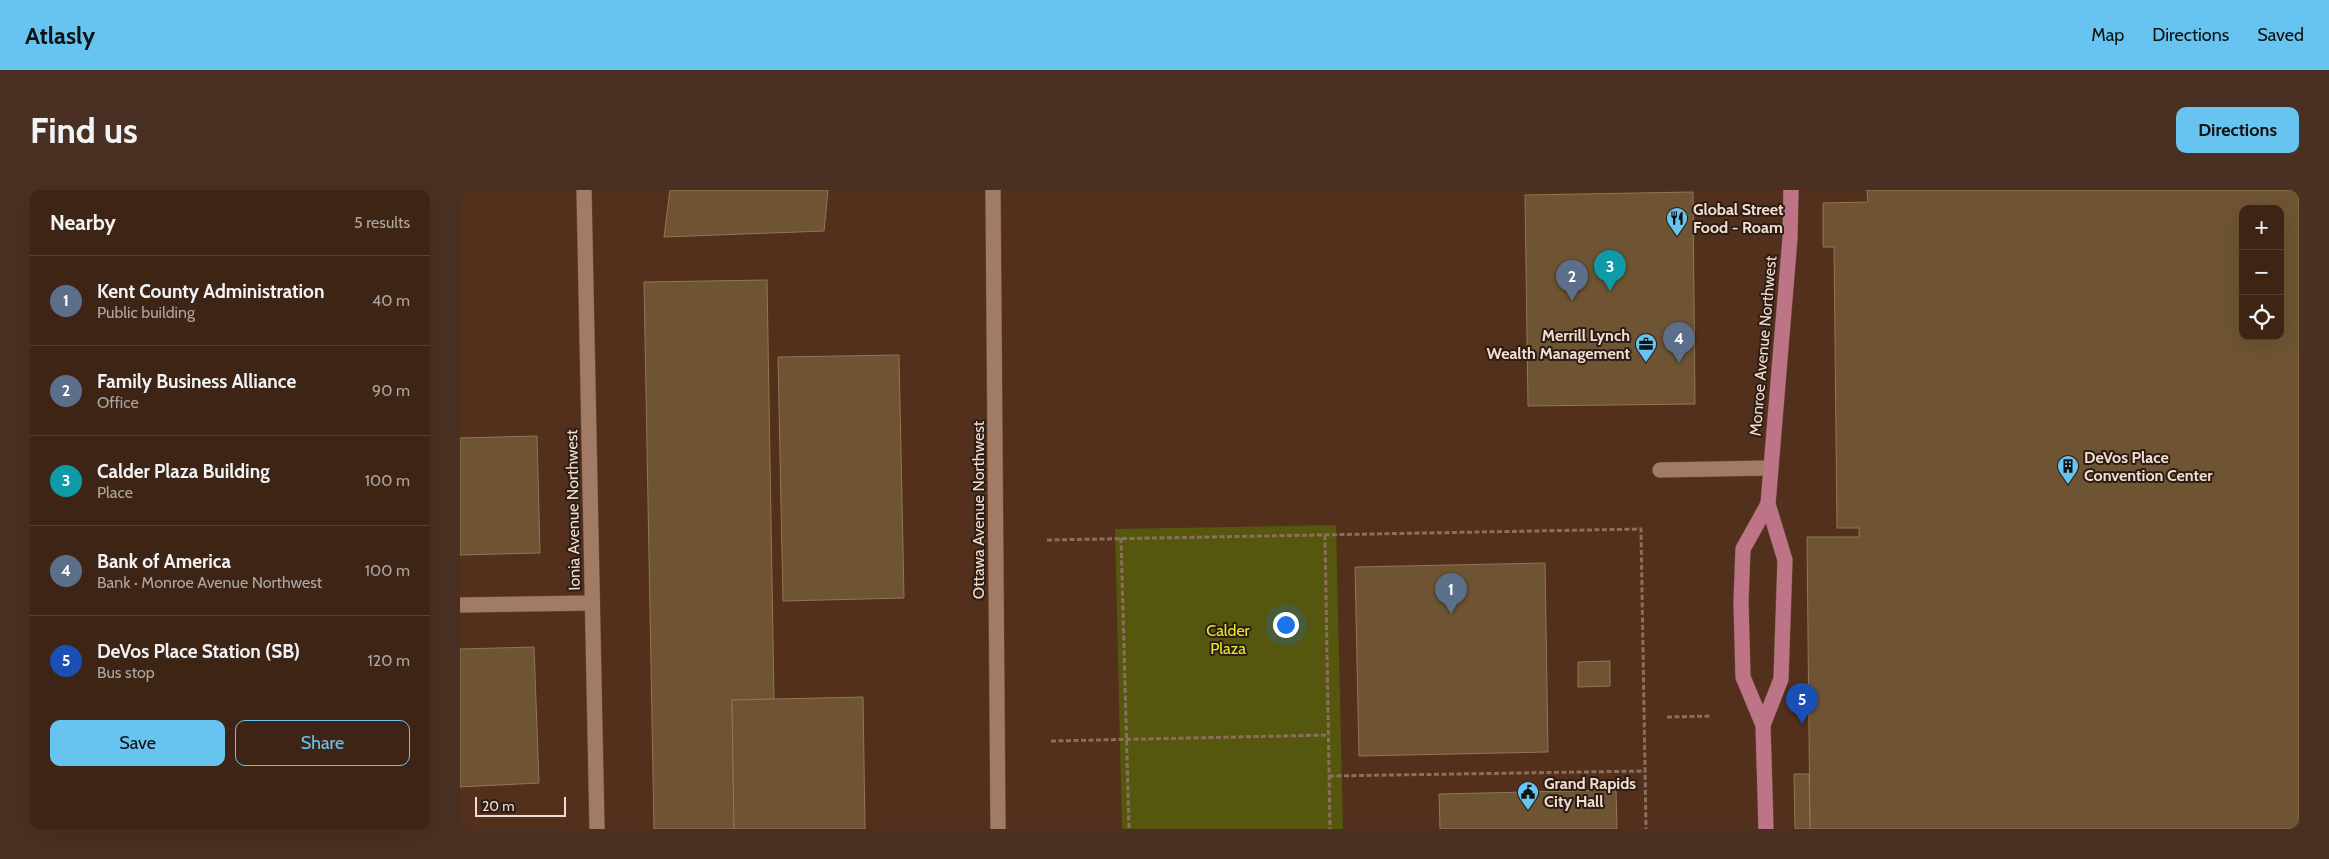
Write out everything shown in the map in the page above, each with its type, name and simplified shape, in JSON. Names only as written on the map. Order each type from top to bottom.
[{"type":"main road","name":"Monroe Avenue Northwest","points":[[1763,725],[1781,679],[1785,560],[1768,504],[1790,238],[1791,190]]},
{"type":"main road","name":"Monroe Avenue Northwest","points":[[1766,829],[1763,725],[1743,677],[1741,602],[1743,548],[1768,504]]},
{"type":"street","name":"Ionia Avenue Northwest","points":[[584,190],[597,829]]},
{"type":"street","name":"Ottawa Avenue Northwest","points":[[993,190],[998,829]]},
{"type":"street","points":[[1660,470],[1770,468]]},
{"type":"street","points":[[460,605],[592,603]]},
{"type":"path","points":[[1047,540],[1641,529],[1646,829]]},
{"type":"path","points":[[1325,535],[1330,829]]},
{"type":"path","points":[[1121,538],[1129,829]]},
{"type":"path","points":[[1667,717],[1711,716]]},
{"type":"path","points":[[1051,741],[1328,735]]},
{"type":"path","points":[[1329,776],[1645,771]]},
{"type":"green space","name":"Calder Plaza","points":[[1336,525],[1343,829],[1122,829],[1115,529]]},
{"type":"building","points":[[670,190],[828,190],[824,231],[664,237]]},
{"type":"building","name":"DeVos Place Convention Center","points":[[1867,190],[2299,190],[2299,829],[1810,829],[1807,537],[1859,537],[1859,528],[1837,528],[1834,247],[1823,247],[1823,203],[1868,202]]},
{"type":"building","points":[[1693,192],[1695,404],[1528,406],[1525,195]]},
{"type":"building","points":[[767,280],[774,699],[732,700],[734,829],[654,829],[644,282]]},
{"type":"building","points":[[899,355],[904,598],[783,601],[778,357]]},
{"type":"building","points":[[537,436],[540,553],[460,555],[460,438]]},
{"type":"building","points":[[1545,563],[1548,752],[1359,756],[1355,567]]},
{"type":"building","points":[[534,647],[539,783],[460,787],[460,649]]},
{"type":"building","points":[[1610,661],[1610,686],[1578,687],[1578,662]]},
{"type":"building","points":[[863,697],[865,829],[734,829],[732,700]]},
{"type":"building","points":[[1794,774],[1809,774],[1810,829],[1795,829]]},
{"type":"building","name":"Grand Rapids City Hall","points":[[1616,790],[1617,829],[1440,829],[1439,794]]},
{"type":"place","name":"Global Street Food - Roam","points":[[1677,237]]},
{"type":"place","name":"Calder Plaza Building","points":[[1610,291]]},
{"type":"place","name":"Family Business Alliance","points":[[1572,301]]},
{"type":"place","name":"Merrill Lynch Wealth Management","points":[[1646,363]]},
{"type":"place","name":"Bank of America","points":[[1679,363]]},
{"type":"place","name":"DeVos Place Convention Center","points":[[2068,485]]},
{"type":"place","name":"Kent County Administration","points":[[1451,614]]},
{"type":"place","name":"DeVos Place Station (SB)","points":[[1802,724]]},
{"type":"place","name":"Grand Rapids City Hall","points":[[1528,811]]}]
